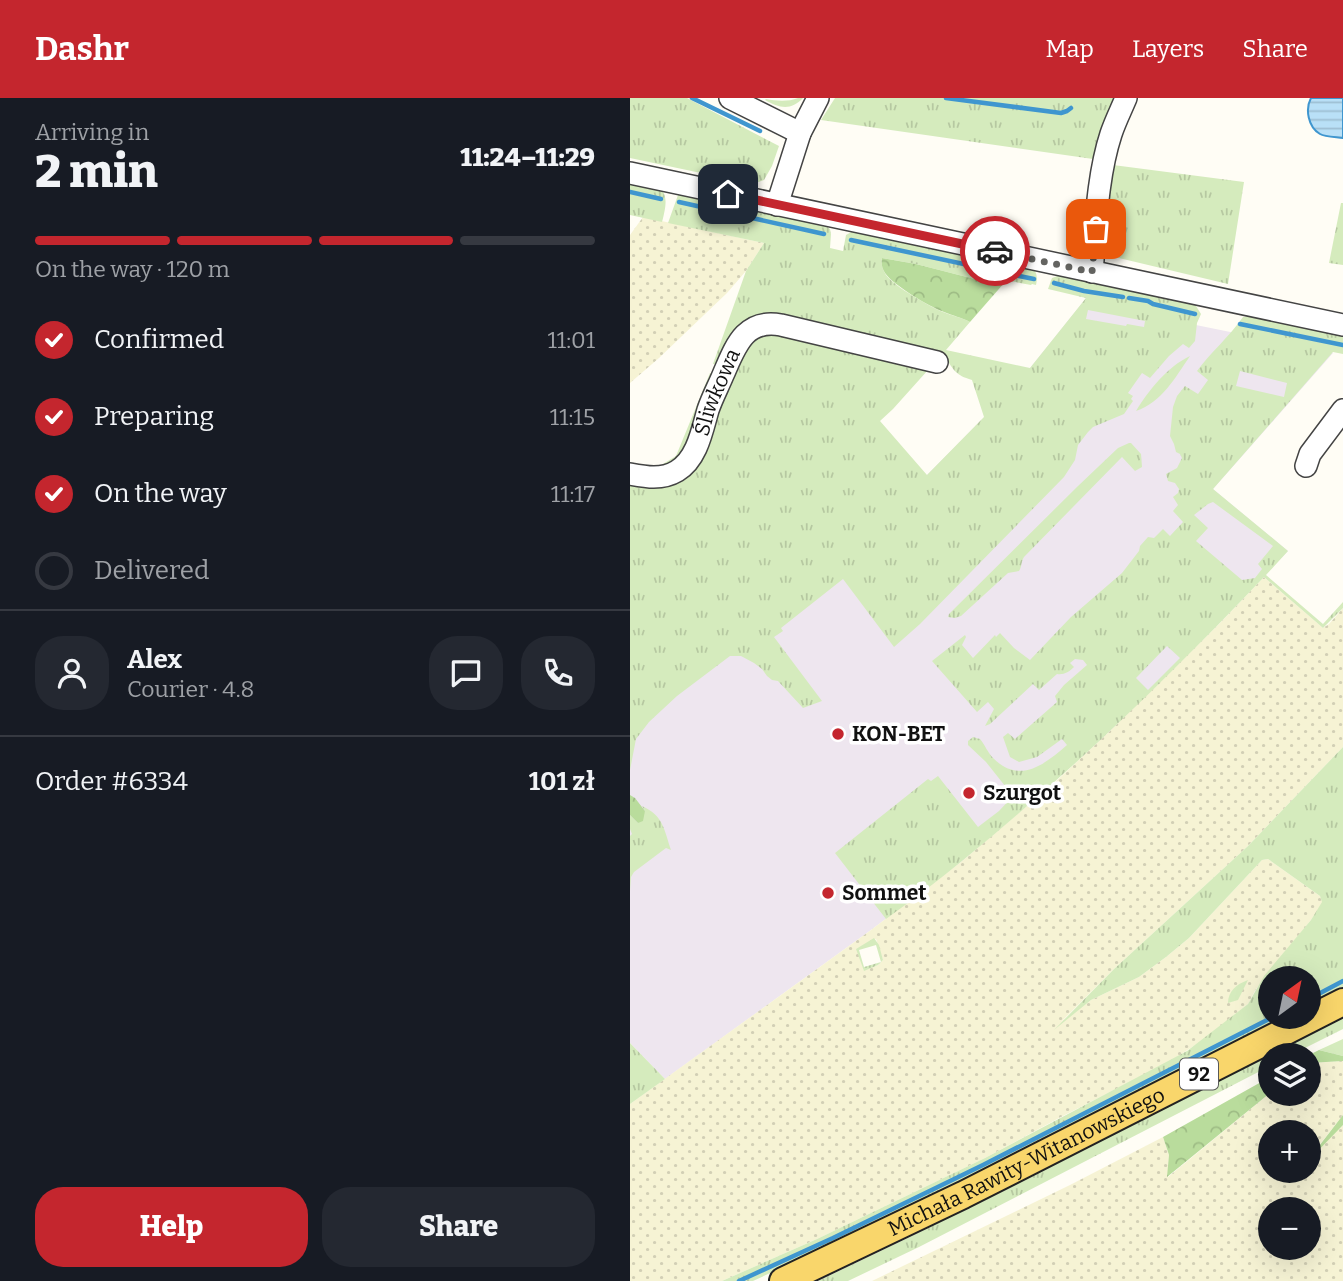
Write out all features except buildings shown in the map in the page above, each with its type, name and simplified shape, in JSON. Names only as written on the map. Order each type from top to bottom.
[{"type":"main road","name":"Michała Rawity-Witanowskiego","points":[[783,1281],[963,1195],[1343,1002]]},
{"type":"street","points":[[730,98],[800,133]]},
{"type":"street","points":[[777,205],[800,133],[818,98]]},
{"type":"street","points":[[1092,272],[1106,155],[1111,134],[1126,98]]},
{"type":"street","points":[[630,173],[1343,325]]},
{"type":"street","name":"Śliwkowa","points":[[630,474],[647,477],[668,475],[682,467],[695,450],[714,393],[736,346],[744,335],[756,327],[772,323],[937,362]]},
{"type":"street","points":[[1306,466],[1310,454],[1343,410]]},
{"type":"shaded area","points":[[643,217],[764,243],[746,271],[727,293],[630,383],[630,235]]},
{"type":"shaded area","points":[[1083,302],[1333,353],[1213,489],[1288,551],[1110,731],[961,862],[665,1079],[630,1043],[630,724],[923,479],[1018,383]]},
{"type":"shaded area","points":[[1264,577],[1323,628],[1343,608],[1343,747],[1248,846],[1114,969],[1061,1022],[1091,1000],[1139,977],[1166,957],[1189,938],[1262,860],[1268,859],[1320,896],[1323,902],[1274,966],[1258,966],[1258,986],[1248,1004],[1203,1040],[1169,1062],[985,1158],[817,1239],[722,1281],[630,1281],[630,1104],[961,862],[1053,784]],"holes":[[[876,939],[883,960],[864,970],[857,949]]]},
{"type":"shaded area","points":[[1343,1061],[1343,1115],[1321,1143],[1321,1120],[1258,1120],[1258,1183],[1321,1183],[1321,1146],[1343,1125],[1343,1281],[872,1281],[1163,1137],[1169,1155],[1168,1177],[1258,1103],[1258,1106],[1321,1106],[1321,1062]]},
{"type":"green space","points":[[630,98],[687,98],[779,146],[772,166],[764,180],[753,184],[630,158]]},
{"type":"green space","points":[[803,98],[794,105],[785,107],[765,100],[786,101]]},
{"type":"green space","points":[[835,98],[1118,98],[1093,159],[821,120]]},
{"type":"green space","points":[[1113,165],[1244,182],[1228,284],[1102,254]]},
{"type":"green space","points":[[630,182],[661,190],[666,201],[662,222],[630,215]]},
{"type":"green space","points":[[684,193],[822,223],[830,229],[830,248],[843,251],[846,235],[858,230],[1008,262],[1010,267],[1007,283],[994,284],[882,258],[882,266],[890,280],[937,309],[970,322],[946,350],[1030,368],[1086,298],[1048,289],[1052,278],[1063,274],[1187,300],[1196,306],[1201,314],[1195,341],[1189,348],[1183,344],[1150,378],[1142,373],[1128,393],[1133,396],[1133,401],[1124,414],[1093,427],[1088,432],[1078,445],[1075,460],[1064,477],[920,624],[894,647],[843,579],[781,628],[783,631],[774,637],[822,701],[803,708],[778,681],[772,680],[754,663],[741,656],[730,656],[677,696],[649,722],[636,739],[630,770],[630,478],[668,480],[682,474],[689,467],[699,449],[712,410],[738,351],[748,337],[755,332],[777,328],[924,362],[928,370],[880,421],[927,475],[984,417],[972,380],[958,374],[945,357],[780,320],[765,320],[748,325],[738,335],[728,354],[718,364],[713,364],[746,271],[764,243],[668,223],[678,195]],"holes":[[[1088,310],[1145,321],[1144,327],[1086,319]]]},
{"type":"green space","points":[[1343,203],[1343,265],[1329,263]]},
{"type":"green space","points":[[882,258],[994,284],[1005,282],[970,322],[921,301],[903,289],[885,273]]},
{"type":"green space","points":[[1016,264],[1035,272],[1036,285],[1010,281]]},
{"type":"green space","points":[[1256,316],[1343,333],[1343,354],[1333,352],[1213,489],[1288,551],[1266,575],[1323,624],[1343,602],[1343,608],[1323,628],[1264,577],[1155,688],[1080,759],[962,861],[886,919],[835,853],[928,779],[931,781],[938,776],[978,827],[1013,796],[986,762],[968,745],[968,741],[973,737],[980,739],[993,758],[1013,770],[1022,771],[1041,765],[1067,745],[1062,739],[1037,757],[1019,762],[1010,757],[1003,737],[1008,733],[1015,739],[1057,702],[1055,696],[1087,665],[1083,660],[1075,659],[1070,663],[1074,667],[1072,669],[1064,674],[1057,674],[1039,690],[1033,684],[985,726],[994,709],[988,702],[977,712],[932,661],[965,635],[962,645],[973,658],[1000,633],[1030,660],[1071,617],[1122,573],[1148,537],[1154,538],[1163,529],[1170,536],[1183,522],[1173,511],[1178,505],[1173,497],[1179,489],[1175,483],[1168,481],[1166,474],[1177,468],[1182,458],[1176,452],[1170,436],[1173,407],[1185,386],[1198,394],[1208,380],[1197,371],[1243,317]],"holes":[[[1240,371],[1287,383],[1284,397],[1236,386]],[[1213,502],[1273,546],[1258,564],[1262,569],[1255,578],[1242,580],[1196,541],[1208,528],[1194,515]],[[1167,646],[1180,658],[1148,690],[1136,678]]]},
{"type":"green space","points":[[1190,356],[1161,395],[1136,411],[1159,380]]},
{"type":"green space","points":[[710,373],[714,375],[679,466],[630,471],[630,463],[658,467],[676,456]]},
{"type":"green space","points":[[1129,443],[1141,454],[1142,467],[1135,471],[1122,457],[1024,557],[1019,571],[1008,573],[961,616],[948,617],[1078,486],[1118,448]]},
{"type":"green space","points":[[1343,747],[1343,988],[1321,999],[1321,966],[1272,966],[1311,920],[1322,902],[1320,896],[1268,859],[1262,860],[1189,938],[1166,957],[1139,977],[1091,1000],[1054,1030],[1114,969],[1248,846]]},
{"type":"green space","points":[[630,795],[645,811],[643,821],[638,823],[630,815]]},
{"type":"green space","points":[[642,806],[659,819],[671,850],[666,848],[634,872],[630,891],[630,815],[638,823],[645,811]]},
{"type":"green space","points":[[874,938],[883,960],[878,965],[864,971],[856,949]],"holes":[[[876,945],[881,962],[864,967],[859,950]]]},
{"type":"green space","points":[[1248,980],[1238,1000],[1228,1003],[1234,988]]},
{"type":"green space","points":[[1258,986],[1258,1029],[1260,1029],[850,1236],[753,1281],[722,1281],[817,1239],[985,1158],[1187,1051],[1248,1004]]},
{"type":"green space","points":[[1343,1017],[1343,1029],[1315,1043],[1292,1043],[1321,1029]]},
{"type":"green space","points":[[1343,1039],[1343,1056],[1321,1049]]},
{"type":"green space","points":[[630,1043],[665,1079],[630,1104]]},
{"type":"green space","points":[[1321,1050],[1343,1056],[1343,1061],[1321,1062]]},
{"type":"green space","points":[[1258,1060],[1258,1072],[919,1247],[848,1281],[818,1281]]},
{"type":"green space","points":[[1258,1084],[1258,1103],[1167,1177],[1169,1155],[1163,1137]]},
{"type":"green space","points":[[1343,1115],[1343,1125],[1321,1148],[1321,1143]]},
{"type":"water","points":[[1311,98],[1343,98],[1343,138],[1322,135],[1316,131],[1308,112]]},
{"type":"waterway","points":[[692,98],[760,131]]},
{"type":"waterway","points":[[946,98],[1061,113],[1071,108]]},
{"type":"waterway","points":[[630,192],[661,199]]},
{"type":"waterway","points":[[679,202],[715,210]]},
{"type":"waterway","points":[[725,212],[824,234]]},
{"type":"waterway","points":[[851,240],[1006,273]]},
{"type":"waterway","points":[[1014,275],[1034,279]]},
{"type":"waterway","points":[[1054,283],[1123,297]]},
{"type":"waterway","points":[[1129,298],[1195,314]]},
{"type":"waterway","points":[[1240,324],[1343,345]]},
{"type":"waterway","points":[[1321,993],[1343,981]]},
{"type":"waterway","points":[[739,1281],[983,1165],[1258,1025]]},
{"type":"way so far","points":[[995,251],[1092,272],[1096,229]]},
{"type":"place","name":"KON-BET","points":[[838,734]]},
{"type":"place","name":"Szurgot","points":[[969,793]]},
{"type":"place","name":"Sommet","points":[[828,893]]},
{"type":"route","points":[[728,194],[995,251]]}]
